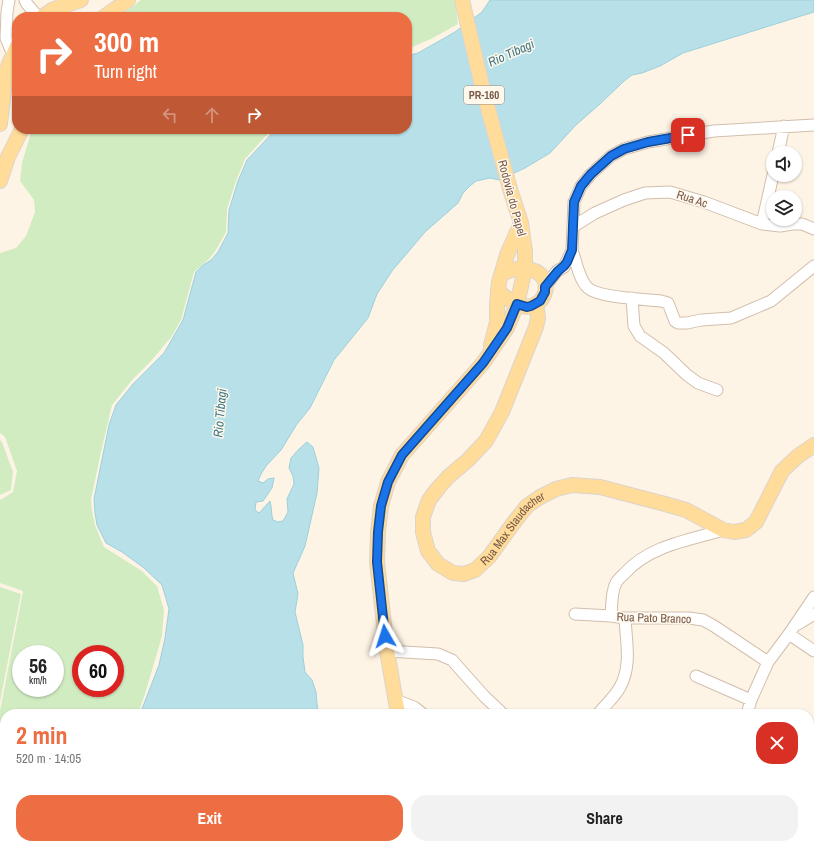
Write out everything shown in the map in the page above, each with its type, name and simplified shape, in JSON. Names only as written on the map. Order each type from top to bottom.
[{"type":"main road","points":[[50,12],[54,9],[81,0]]},
{"type":"main road","points":[[111,12],[128,0]]},
{"type":"main road","name":"Rodovia do Papel","points":[[397,709],[387,652],[377,562],[381,506],[388,482],[402,455],[483,363],[507,328],[517,304],[525,269],[525,251],[521,223],[510,189],[483,90],[462,0]]},
{"type":"main road","points":[[0,124],[6,71],[12,61]]},
{"type":"main road","points":[[0,181],[8,157],[20,134]]},
{"type":"main road","points":[[483,363],[491,344],[497,322],[499,282],[507,255],[521,223]]},
{"type":"main road","points":[[498,291],[506,298],[527,307],[540,301],[545,292],[543,281],[534,270],[518,268],[502,273]]},
{"type":"main road","name":"Rua Max Staudacher","points":[[536,304],[538,318],[536,327],[502,412],[486,441],[468,460],[448,477],[429,500],[423,517],[423,532],[428,551],[438,564],[453,572],[464,574],[475,570],[489,557],[526,506],[556,489],[572,485],[600,487],[686,510],[723,530],[734,532],[746,530],[756,522],[782,471],[798,456],[814,445]]},
{"type":"street","points":[[9,0],[6,38],[12,48]]},
{"type":"street","points":[[25,0],[34,12]]},
{"type":"street","points":[[543,281],[564,266],[572,250],[574,202],[581,186],[591,174],[611,156],[624,149],[648,142],[714,131],[814,125]]},
{"type":"street","points":[[780,146],[784,126]]},
{"type":"street","points":[[762,224],[771,182]]},
{"type":"street","name":"Rua Ac","points":[[574,226],[595,213],[645,192],[670,192],[704,202],[762,224],[780,226],[802,224],[814,229]]},
{"type":"street","points":[[572,250],[583,281],[588,288],[613,296],[668,303],[675,321],[678,323],[731,318],[770,301],[814,266]]},
{"type":"street","points":[[632,298],[634,326],[640,336],[664,353],[687,375],[698,383],[718,390]]},
{"type":"street","name":"Rua Pato Branco","points":[[723,530],[670,545],[651,553],[631,566],[616,583],[612,597],[611,616],[625,618],[689,618],[703,620],[768,662]]},
{"type":"street","points":[[748,709],[768,662],[814,597]]},
{"type":"street","points":[[574,614],[611,616]]},
{"type":"street","points":[[792,630],[814,614]]},
{"type":"street","points":[[602,709],[620,688],[625,676],[628,664],[625,618]]},
{"type":"street","points":[[792,630],[814,651]]},
{"type":"street","points":[[387,652],[438,654],[452,660],[498,709]]},
{"type":"street","points":[[696,676],[751,700]]},
{"type":"street","points":[[395,700],[416,709]]},
{"type":"green space","points":[[141,0],[455,0],[458,24],[431,39],[412,47],[412,12],[125,12]]},
{"type":"green space","points":[[31,134],[268,134],[245,159],[227,209],[226,232],[210,258],[194,272],[181,320],[172,336],[151,361],[133,379],[112,405],[101,452],[91,500],[95,525],[104,547],[142,571],[157,586],[164,610],[162,636],[140,709],[0,709],[12,648],[12,697],[64,697],[64,645],[13,645],[23,591],[0,583],[0,500],[13,492],[17,471],[5,437],[0,433],[0,253],[16,248],[26,236],[35,212],[34,200],[20,181],[22,163]]},
{"type":"green space","points":[[0,440],[13,472],[11,490],[0,495]]},
{"type":"green space","points":[[0,587],[21,594],[0,702]]},
{"type":"water","name":"Rio Tibagi","points":[[490,0],[814,0],[814,12],[683,53],[660,66],[632,75],[576,125],[550,153],[525,168],[499,180],[490,178],[476,181],[463,193],[458,203],[425,232],[392,271],[377,294],[368,318],[334,360],[310,408],[297,424],[281,450],[266,466],[258,481],[263,483],[268,479],[274,478],[272,488],[263,501],[256,502],[255,510],[259,513],[270,501],[273,520],[278,522],[283,521],[288,512],[287,499],[294,484],[293,476],[289,468],[291,458],[307,442],[313,447],[319,468],[317,493],[305,546],[293,573],[298,594],[295,612],[303,645],[305,672],[312,680],[316,692],[318,709],[142,709],[159,665],[169,609],[162,585],[144,568],[122,552],[106,543],[97,525],[94,499],[109,425],[116,405],[133,384],[164,353],[183,320],[196,272],[211,260],[218,252],[228,233],[229,210],[238,181],[247,160],[271,134],[412,134],[412,55],[418,53],[455,32],[482,12]]},
{"type":"route","points":[[385,636],[377,562],[378,532],[381,506],[388,482],[402,455],[483,363],[507,328],[517,304],[527,307],[540,301],[545,292],[545,287],[567,262],[572,250],[574,202],[581,186],[591,174],[611,156],[624,149],[648,142],[688,135]]}]
